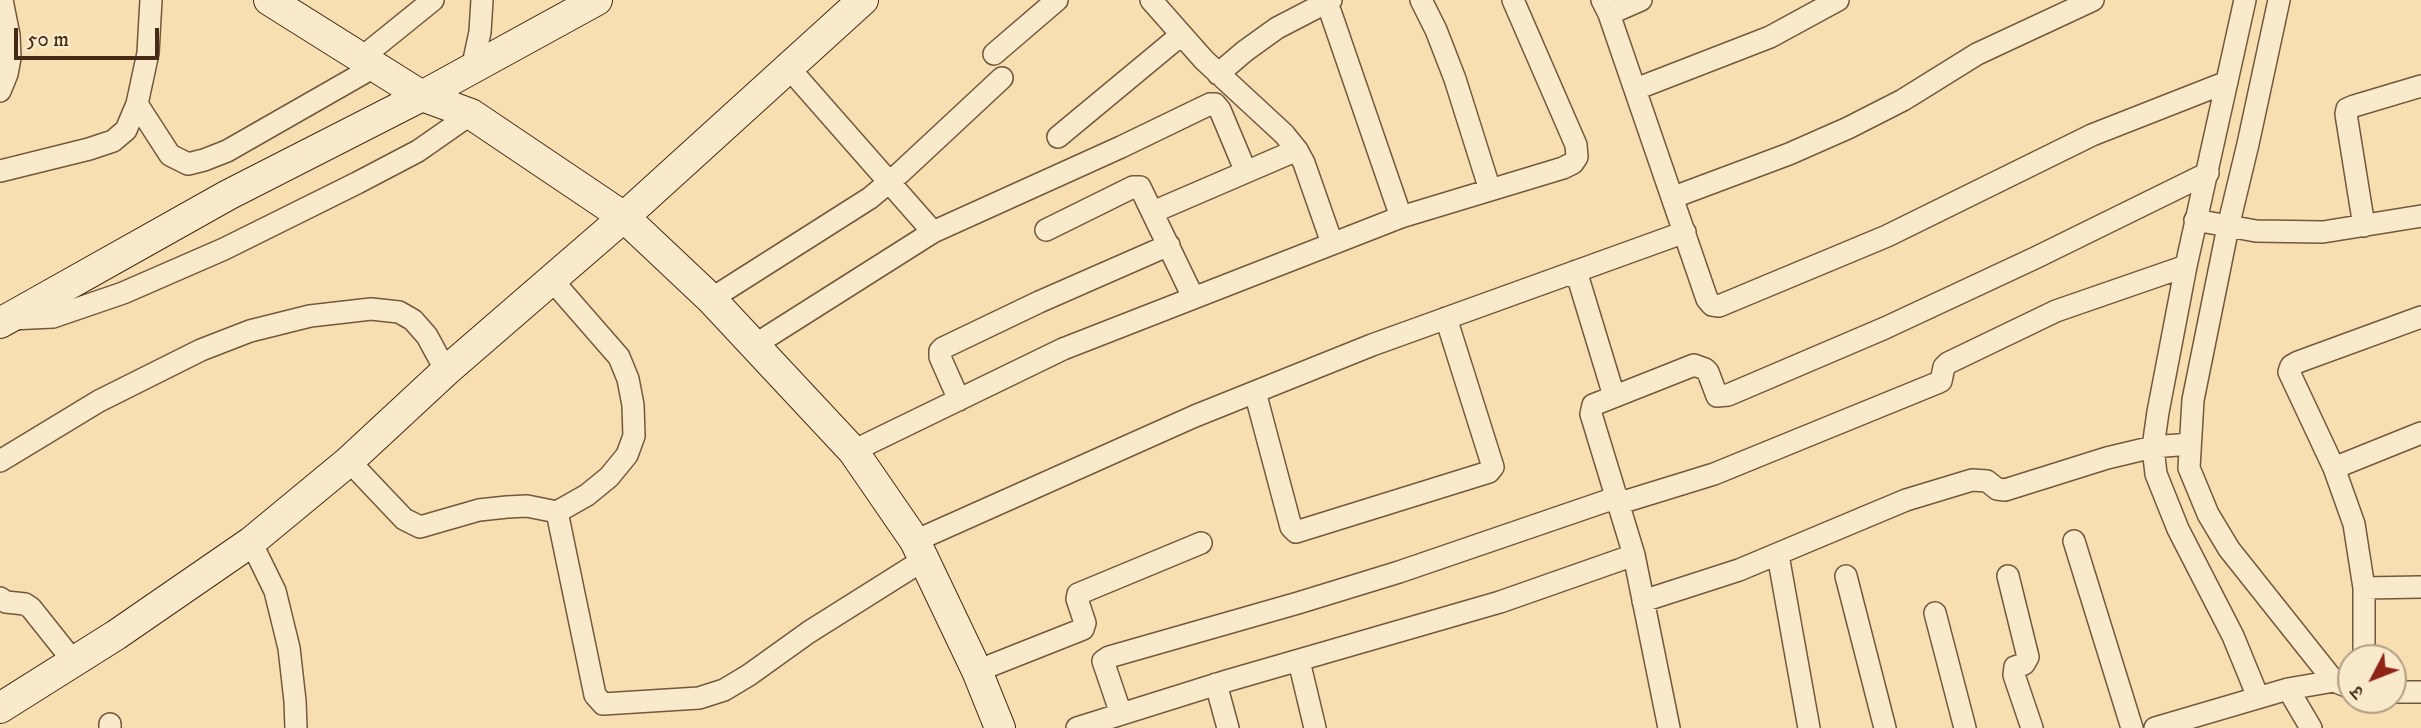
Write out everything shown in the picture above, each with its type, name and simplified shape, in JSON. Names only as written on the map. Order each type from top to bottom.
[{"type":"street","points":[[0,91],[10,58],[9,35],[2,0]]},
{"type":"street","points":[[0,171],[113,141],[126,130],[137,104],[148,52],[151,0]]},
{"type":"street","points":[[269,0],[422,96],[471,114],[624,217],[711,299],[853,451],[920,550],[977,671],[1000,728]]},
{"type":"street","points":[[137,104],[170,155],[188,163],[204,160],[227,151],[367,63],[433,0]]},
{"type":"street","points":[[472,69],[480,32],[482,0]]},
{"type":"street","points":[[4,321],[228,195],[422,96],[597,0]]},
{"type":"street","points":[[0,708],[74,662],[251,542],[349,461],[446,371],[624,217],[863,0]]},
{"type":"street","points":[[994,54],[1057,0]]},
{"type":"street","points":[[1151,0],[1218,74],[1284,134],[1297,150],[1332,243]]},
{"type":"street","points":[[1421,0],[1455,79],[1490,190]]},
{"type":"street","points":[[853,451],[1063,349],[1193,297],[1401,217],[1573,163],[1577,157],[1576,145],[1513,0]]},
{"type":"street","points":[[1641,0],[1606,7],[1674,197],[1707,299],[1712,305],[1719,306],[1887,236],[2092,135],[2227,82]]},
{"type":"street","points":[[1636,89],[1770,37],[1838,0]]},
{"type":"street","points":[[1674,197],[1789,154],[1848,128],[1903,100],[1976,54],[2093,0]]},
{"type":"street","points":[[2245,0],[2208,173],[2195,220],[2153,447],[2156,474],[2178,529],[2233,636],[2258,697]]},
{"type":"street","points":[[2279,0],[2243,229],[2192,408],[2189,468],[2208,514],[2229,550],[2337,678]]},
{"type":"street","points":[[1218,74],[1277,28],[1329,1],[1401,217]]},
{"type":"street","points":[[1058,137],[1181,35]]},
{"type":"street","points":[[788,67],[933,232]]},
{"type":"street","points":[[711,299],[889,184],[1002,78]]},
{"type":"street","points":[[2364,226],[2347,109],[2421,86]]},
{"type":"street","points":[[753,346],[933,232],[1210,104],[1215,104],[1220,110],[1246,172]]},
{"type":"street","points":[[4,321],[53,317],[72,311],[124,293],[225,249],[418,151],[471,114]]},
{"type":"street","points":[[1153,212],[1297,150]]},
{"type":"street","points":[[1669,728],[1634,555],[1591,409],[1597,402],[1694,365],[1708,372],[1717,396],[1728,395],[1885,328],[2208,173]]},
{"type":"street","points":[[1046,230],[1137,186],[1143,190],[1193,297]]},
{"type":"street","points":[[2195,220],[2243,229],[2323,232],[2421,216]]},
{"type":"street","points":[[557,512],[595,695],[603,704],[699,698],[724,690],[749,675],[920,550],[1195,416],[1446,318],[1685,232]]},
{"type":"street","points":[[959,400],[940,357],[943,348],[1169,245]]},
{"type":"street","points":[[1121,714],[1103,661],[1109,657],[1399,572],[1619,500],[1714,474],[1941,381],[1944,367],[1948,363],[2056,311],[2186,266]]},
{"type":"street","points":[[1576,271],[1614,396]]},
{"type":"street","points":[[349,461],[404,519],[420,527],[479,510],[527,506],[557,512],[609,477],[627,455],[634,436],[633,405],[628,379],[619,357],[551,279]]},
{"type":"street","points":[[0,461],[99,401],[201,350],[250,331],[310,316],[372,309],[399,312],[413,320],[428,336],[446,371]]},
{"type":"street","points":[[2364,644],[2364,588],[2354,524],[2334,468],[2291,378],[2291,366],[2421,317]]},
{"type":"street","points":[[1255,392],[1291,527],[1296,532],[1489,472],[1493,467],[1446,318]]},
{"type":"street","points":[[2334,468],[2421,433]]},
{"type":"street","points":[[1643,601],[1778,555],[1906,500],[1972,480],[1987,481],[1997,489],[2005,490],[2107,458],[2153,447],[2190,444]]},
{"type":"street","points":[[2074,541],[2132,728]]},
{"type":"street","points":[[251,542],[275,591],[289,648],[296,728]]},
{"type":"street","points":[[977,671],[1083,629],[1085,623],[1077,599],[1078,594],[1202,542]]},
{"type":"street","points":[[1077,728],[1216,684],[1500,602],[1634,555]]},
{"type":"street","points":[[1778,555],[1809,728]]},
{"type":"street","points":[[1846,576],[1885,728]]},
{"type":"street","points":[[2008,576],[2028,657],[2024,664],[2015,667],[2014,675],[2032,728]]},
{"type":"street","points":[[2364,588],[2421,587]]},
{"type":"street","points":[[0,598],[31,608],[74,662]]},
{"type":"street","points":[[1935,613],[1965,728]]},
{"type":"street","points":[[1299,661],[1315,728]]},
{"type":"street","points":[[1216,684],[1228,728]]},
{"type":"street","points":[[2155,728],[2288,689],[2337,685]]},
{"type":"street","points":[[2288,689],[2311,728]]}]
